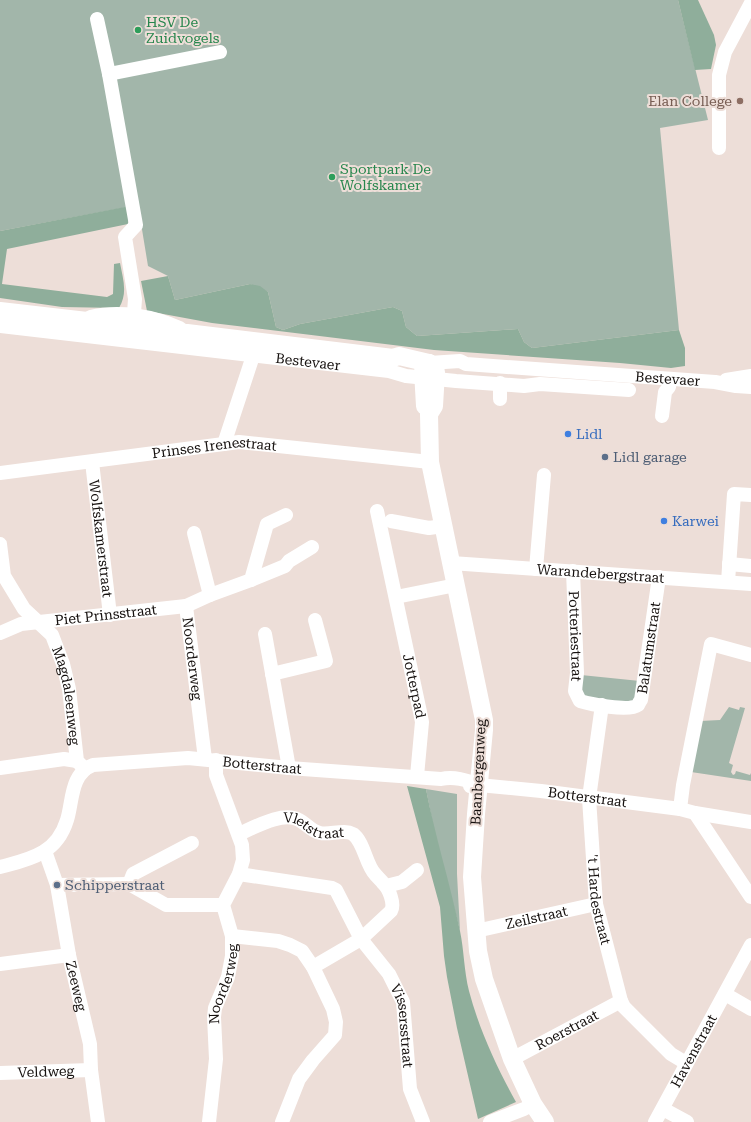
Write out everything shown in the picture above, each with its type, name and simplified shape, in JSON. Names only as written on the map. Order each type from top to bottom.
[{"type":"main road","name":"Bestevaer","points":[[0,311],[86,321],[103,327],[134,325],[165,334],[187,333],[393,358],[399,356],[429,373]]},
{"type":"main road","name":"Baanbergenweg","points":[[429,373],[434,406],[429,414],[430,462],[448,532],[451,563],[484,720],[472,876],[478,950],[484,979],[512,1059],[533,1104],[545,1122]]},
{"type":"street","points":[[719,148],[719,75],[725,52],[751,3]]},
{"type":"street","points":[[97,19],[109,74],[136,224],[125,237],[135,299],[134,325]]},
{"type":"street","points":[[109,74],[220,52]]},
{"type":"street","name":"Bestevaer","points":[[0,326],[389,372],[406,376],[429,373],[460,361],[466,364],[715,382],[751,387]]},
{"type":"street","points":[[224,444],[253,356]]},
{"type":"street","name":"Bestevaer","points":[[429,373],[500,384],[524,386],[540,384],[622,389],[620,375]]},
{"type":"street","name":"Bestevaer","points":[[715,382],[737,377],[751,376]]},
{"type":"street","points":[[662,416],[665,392],[669,387],[670,379]]},
{"type":"street","points":[[500,384],[500,399]]},
{"type":"street","name":"Prinses Irenestraat","points":[[0,473],[239,442],[430,462]]},
{"type":"street","name":"Wolfskamerstraat","points":[[92,462],[110,615]]},
{"type":"street","points":[[536,568],[544,475]]},
{"type":"street","points":[[728,582],[734,494],[751,495]]},
{"type":"street","name":"Jotterpad","points":[[377,511],[422,722],[417,776]]},
{"type":"street","points":[[251,580],[267,524],[286,515]]},
{"type":"street","points":[[391,521],[448,532]]},
{"type":"street","points":[[194,533],[210,595]]},
{"type":"street","name":"Magdaleenweg","points":[[0,544],[4,576],[24,608],[52,635],[63,664],[69,689],[81,765]]},
{"type":"street","name":"Piet Prinsstraat","points":[[0,633],[21,624],[186,606],[210,595],[285,566],[289,561],[312,546]]},
{"type":"street","name":"Warandebergstraat","points":[[451,563],[751,584]]},
{"type":"street","points":[[729,564],[751,566]]},
{"type":"street","name":"Potteriestraat","points":[[573,571],[577,673],[575,691],[580,701],[589,704],[602,705]]},
{"type":"street","name":"Balatumstraat","points":[[602,705],[628,708],[637,706],[642,700],[659,577]]},
{"type":"street","points":[[396,597],[456,585]]},
{"type":"street","name":"Noorderweg","points":[[186,606],[211,759],[239,834],[242,845],[243,860],[239,874],[223,905],[232,936],[232,956],[228,977],[215,1008],[216,1059],[209,1122]]},
{"type":"street","points":[[272,674],[326,661],[315,620]]},
{"type":"street","points":[[265,634],[289,768]]},
{"type":"street","points":[[680,809],[683,785],[711,644],[751,655]]},
{"type":"street","name":"'t Hardestraat","points":[[602,705],[589,798],[596,904],[621,1001],[624,1007],[671,1054],[686,1063]]},
{"type":"street","name":"Botterstraat","points":[[0,768],[64,759],[81,765],[188,758],[211,759],[289,768],[417,776],[441,779],[464,779],[479,785],[541,791],[680,809],[695,813],[751,822]]},
{"type":"street","points":[[0,867],[25,860],[45,851],[59,837],[68,819],[81,765]]},
{"type":"street","points":[[695,813],[751,897]]},
{"type":"street","name":"Vletstraat","points":[[239,834],[274,819],[286,817],[298,819],[312,830],[321,833],[347,832],[353,834],[358,840],[373,873],[386,886],[393,904],[391,911],[361,939]]},
{"type":"street","points":[[129,884],[133,874],[192,843]]},
{"type":"street","name":"Zeeweg","points":[[45,851],[57,885],[69,955],[90,1044],[91,1070],[98,1122]]},
{"type":"street","points":[[386,886],[402,882],[417,870]]},
{"type":"street","name":"Vissersstraat","points":[[239,874],[332,888],[336,890],[361,939],[389,974],[403,1002],[410,1089],[423,1122]]},
{"type":"street","points":[[57,885],[129,884],[166,905],[223,905]]},
{"type":"street","name":"Zeilstraat","points":[[476,931],[596,904]]},
{"type":"street","points":[[232,936],[278,941],[302,951],[313,967],[333,1008],[336,1022],[335,1035],[299,1079],[282,1122]]},
{"type":"street","points":[[313,967],[361,939]]},
{"type":"street","name":"Havenstraat","points":[[655,1122],[751,945]]},
{"type":"street","points":[[0,964],[69,955]]},
{"type":"street","points":[[725,994],[751,1009]]},
{"type":"street","name":"Roerstraat","points":[[512,1059],[621,1001]]},
{"type":"street","name":"Veldweg","points":[[0,1073],[91,1070]]},
{"type":"street","points":[[490,1122],[533,1104]]},
{"type":"street","points":[[663,1108],[687,1122]]},
{"type":"green space","name":"Sportpark De Wolfskamer","points":[[0,0],[678,0],[708,120],[660,128],[679,330],[532,348],[524,342],[518,329],[417,336],[406,327],[402,311],[393,307],[300,324],[283,330],[276,327],[268,292],[250,284],[175,300],[168,276],[148,266],[138,205],[0,231]]},
{"type":"green space","points":[[678,0],[698,0],[714,35],[716,45],[711,69],[695,70]]},
{"type":"green space","points":[[130,206],[128,224],[7,249],[2,284],[107,297],[113,294],[114,264],[120,263],[124,291],[119,308],[62,307],[0,298],[0,231]]},
{"type":"green space","points":[[168,276],[175,300],[250,284],[260,286],[268,292],[276,327],[283,330],[300,324],[393,307],[402,311],[406,327],[417,336],[518,329],[524,342],[532,348],[679,330],[685,348],[685,366],[671,368],[434,350],[212,323],[147,311],[141,281]]},
{"type":"green space","points":[[581,675],[640,681],[635,704],[583,699]]},
{"type":"green space","points":[[729,707],[739,710],[740,707],[745,708],[729,763],[733,765],[731,772],[733,775],[736,771],[750,775],[751,773],[751,781],[691,772],[700,721],[720,720]]},
{"type":"green space","points":[[407,786],[426,789],[460,931],[466,976],[473,1005],[489,1048],[516,1102],[478,1119],[447,977],[440,907]]},
{"type":"green space","points":[[426,789],[457,794],[457,874],[460,931],[433,825]]},
{"type":"place","name":"HSV De Zuidvogels","points":[[138,30]]},
{"type":"place","name":"Elan College","points":[[740,101]]},
{"type":"place","name":"Sportpark De Wolfskamer","points":[[332,177]]},
{"type":"place","name":"Lidl","points":[[568,434]]},
{"type":"place","name":"Lidl garage","points":[[605,457]]},
{"type":"place","name":"Karwei","points":[[664,521]]},
{"type":"place","name":"Schipperstraat","points":[[57,885]]}]
